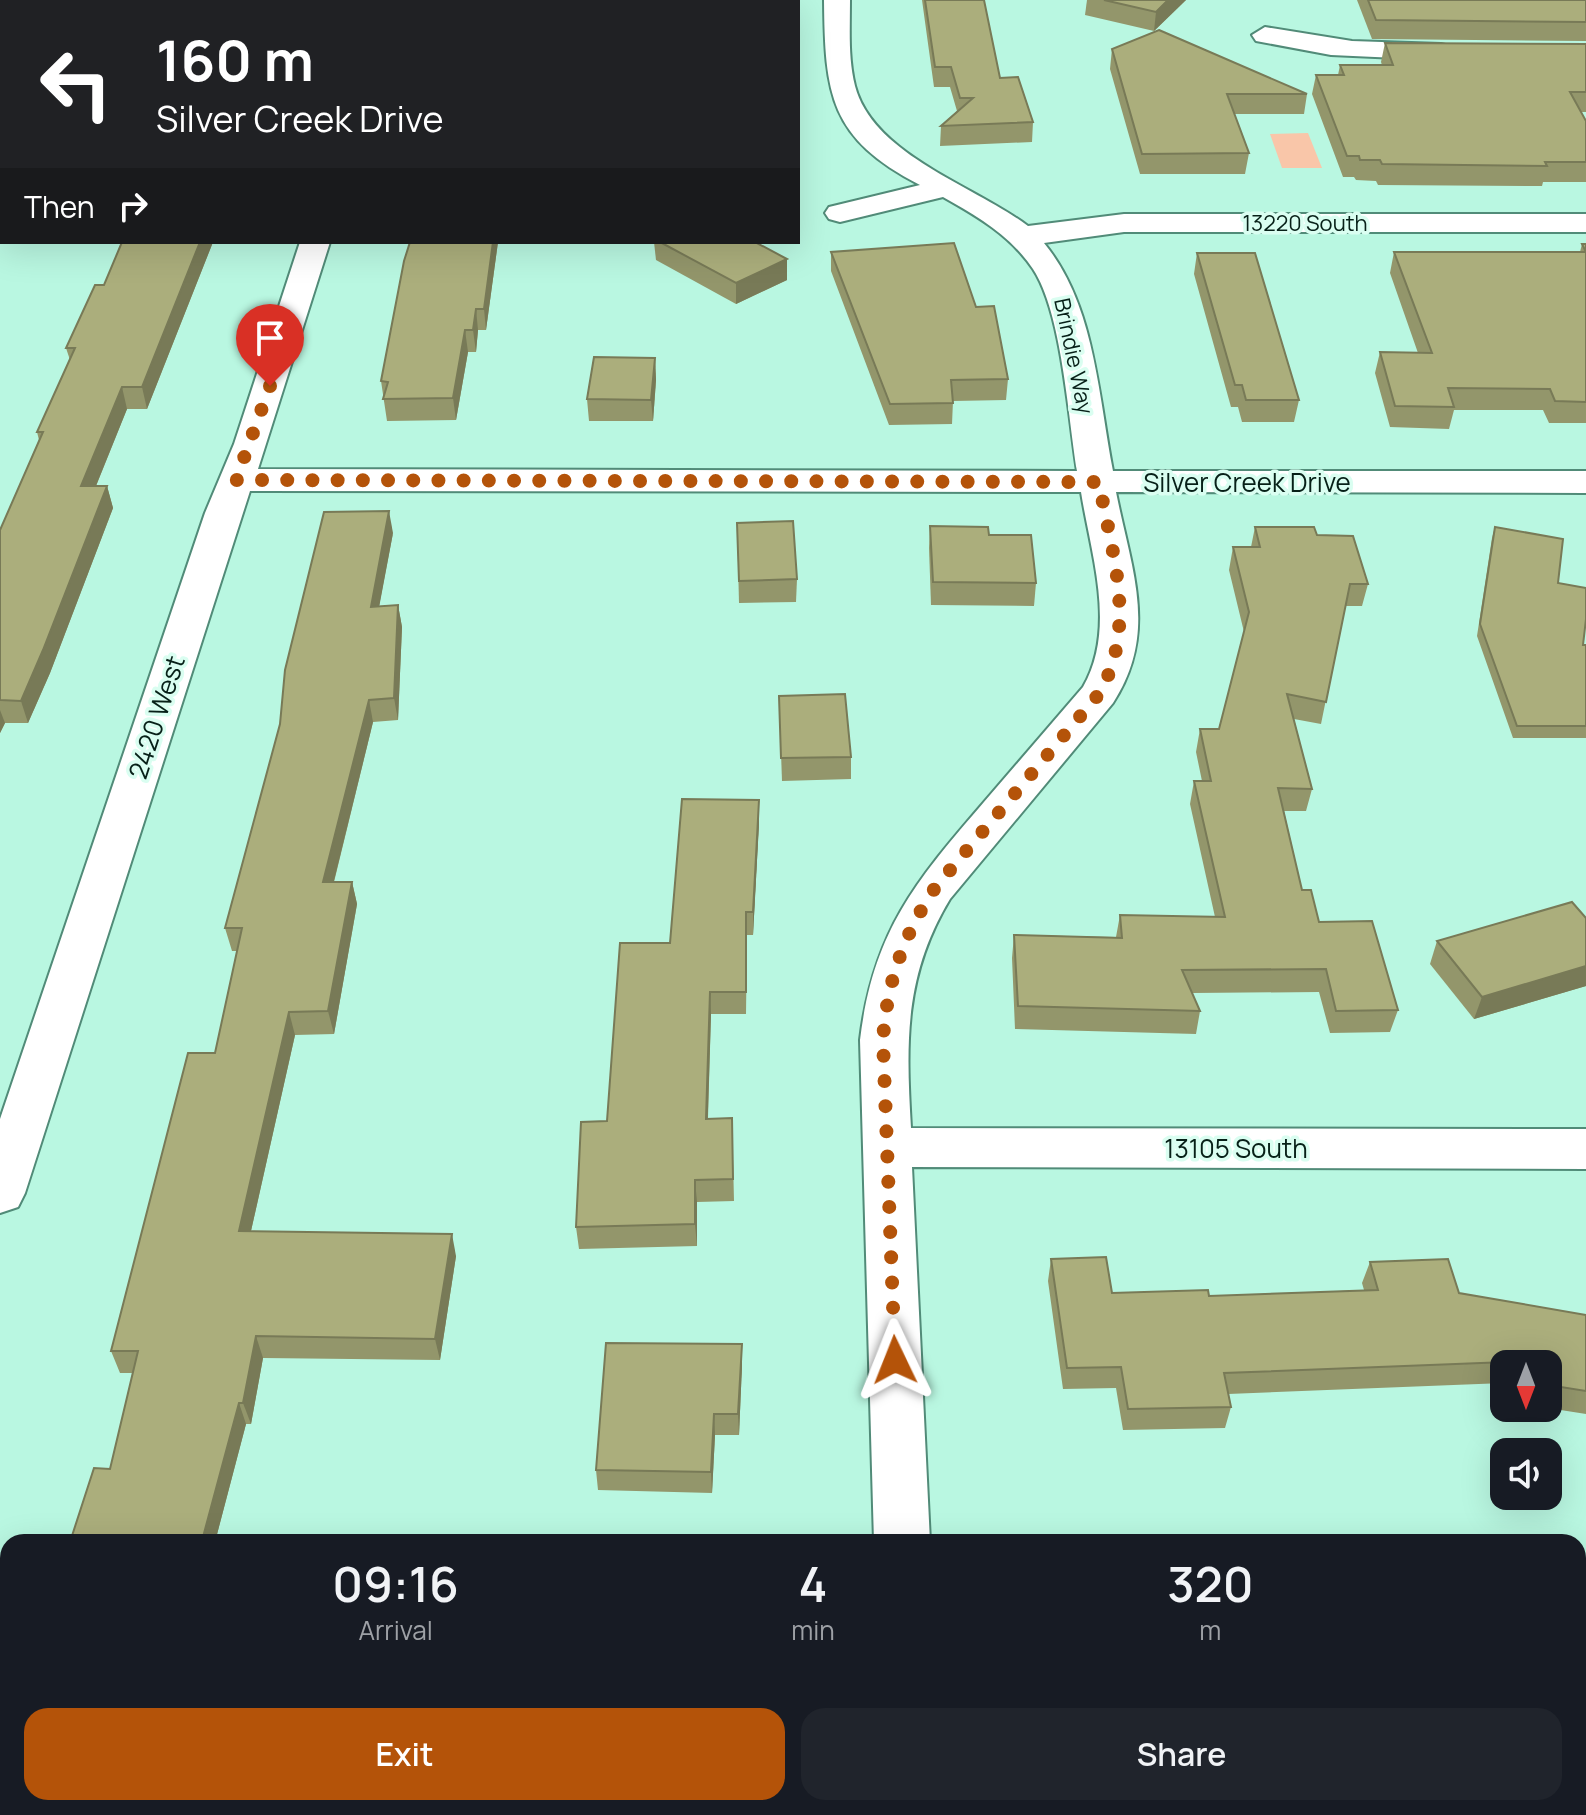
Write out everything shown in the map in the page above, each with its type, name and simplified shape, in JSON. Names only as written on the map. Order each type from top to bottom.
[{"type":"street","name":"Brindie Way","points":[[837,0],[841,86],[852,114],[889,153],[978,202],[1025,236],[1041,254],[1062,292],[1099,482],[1122,624],[1112,671],[1099,694],[935,888],[913,921],[897,959],[886,999],[883,1040],[902,1534]]},
{"type":"street","points":[[1265,35],[1312,47],[1361,52],[1466,52]]},
{"type":"street","points":[[840,213],[948,187]]},
{"type":"street","name":"13220 South","points":[[1025,236],[1124,223],[1586,223]]},
{"type":"street","name":"2420 West","points":[[0,1193],[236,480],[251,444],[314,244]]},
{"type":"street","name":"Silver Creek Drive","points":[[236,480],[1586,482]]},
{"type":"street","name":"13105 South","points":[[887,1147],[1586,1149]]},
{"type":"shaded area","points":[[1308,133],[1322,168],[1282,168],[1270,134]]},
{"type":"building","points":[[925,0],[984,0],[1000,78],[1018,77],[1033,122],[941,126],[973,98],[960,98],[951,67],[935,67]]},
{"type":"building","points":[[1104,0],[1168,0],[1156,12]]},
{"type":"building","points":[[1368,0],[1586,0],[1586,22],[1376,20]]},
{"type":"building","points":[[1159,30],[1307,94],[1227,94],[1249,153],[1142,154],[1112,49]]},
{"type":"building","points":[[1385,43],[1586,44],[1586,92],[1570,92],[1586,121],[1586,162],[1545,162],[1547,166],[1382,164],[1380,160],[1360,160],[1359,156],[1347,156],[1316,75],[1344,75],[1340,65],[1393,65]]},
{"type":"building","points":[[954,243],[976,307],[994,306],[1008,379],[951,380],[953,403],[890,404],[831,252]]},
{"type":"building","points":[[121,244],[199,244],[142,387],[122,387],[81,486],[107,486],[21,701],[0,700],[0,530],[43,432],[37,432],[75,348],[66,348],[95,285],[104,285]]},
{"type":"building","points":[[409,244],[493,244],[484,309],[476,309],[473,330],[465,330],[453,398],[383,399],[388,382],[381,381]]},
{"type":"building","points":[[664,244],[759,244],[787,259],[736,283]]},
{"type":"building","points":[[1394,252],[1586,252],[1586,402],[1555,401],[1550,389],[1448,388],[1454,407],[1395,406],[1380,352],[1432,353]]},
{"type":"building","points":[[1197,253],[1255,253],[1299,400],[1246,400],[1242,385],[1235,385]]},
{"type":"building","points":[[594,357],[655,358],[651,400],[587,399]]},
{"type":"building","points":[[389,511],[371,607],[398,605],[394,698],[369,700],[323,882],[352,882],[328,1011],[289,1012],[239,1231],[452,1234],[435,1339],[256,1336],[243,1403],[239,1403],[204,1534],[73,1534],[94,1468],[110,1469],[138,1351],[111,1351],[188,1053],[215,1053],[242,928],[225,928],[280,724],[285,670],[324,512]]},
{"type":"building","points":[[793,521],[797,579],[739,581],[737,523]]},
{"type":"building","points":[[930,526],[988,527],[989,535],[1031,535],[1036,583],[933,582]]},
{"type":"building","points":[[1255,527],[1314,527],[1317,535],[1353,536],[1368,584],[1350,584],[1326,702],[1287,694],[1312,789],[1278,788],[1302,890],[1311,890],[1319,922],[1372,921],[1398,1010],[1336,1011],[1326,969],[1182,970],[1200,1011],[1018,1006],[1014,935],[1122,938],[1120,915],[1225,917],[1194,781],[1211,781],[1200,729],[1219,729],[1249,612],[1233,547],[1260,547]]},
{"type":"building","points":[[1495,527],[1563,539],[1558,583],[1586,588],[1583,645],[1586,645],[1586,726],[1517,726],[1480,624]]},
{"type":"building","points":[[845,694],[851,757],[781,758],[779,696]]},
{"type":"building","points":[[682,799],[759,800],[753,912],[746,912],[746,992],[710,992],[706,1119],[732,1118],[733,1179],[695,1180],[695,1224],[576,1227],[581,1122],[607,1121],[620,943],[670,943]]},
{"type":"building","points":[[1572,902],[1586,918],[1586,966],[1482,997],[1437,941]]},
{"type":"building","points":[[1106,1257],[1112,1293],[1208,1290],[1209,1296],[1378,1290],[1370,1262],[1448,1259],[1459,1293],[1586,1315],[1586,1391],[1562,1387],[1562,1350],[1490,1350],[1490,1363],[1224,1373],[1231,1407],[1128,1409],[1121,1367],[1067,1368],[1051,1259]]},
{"type":"building","points":[[606,1343],[742,1344],[738,1414],[714,1414],[711,1472],[596,1470]]},
{"type":"route","points":[[270,386],[236,480],[1099,482],[1122,624],[1112,671],[1099,694],[935,888],[913,921],[897,959],[886,999],[883,1040],[895,1360]]}]
